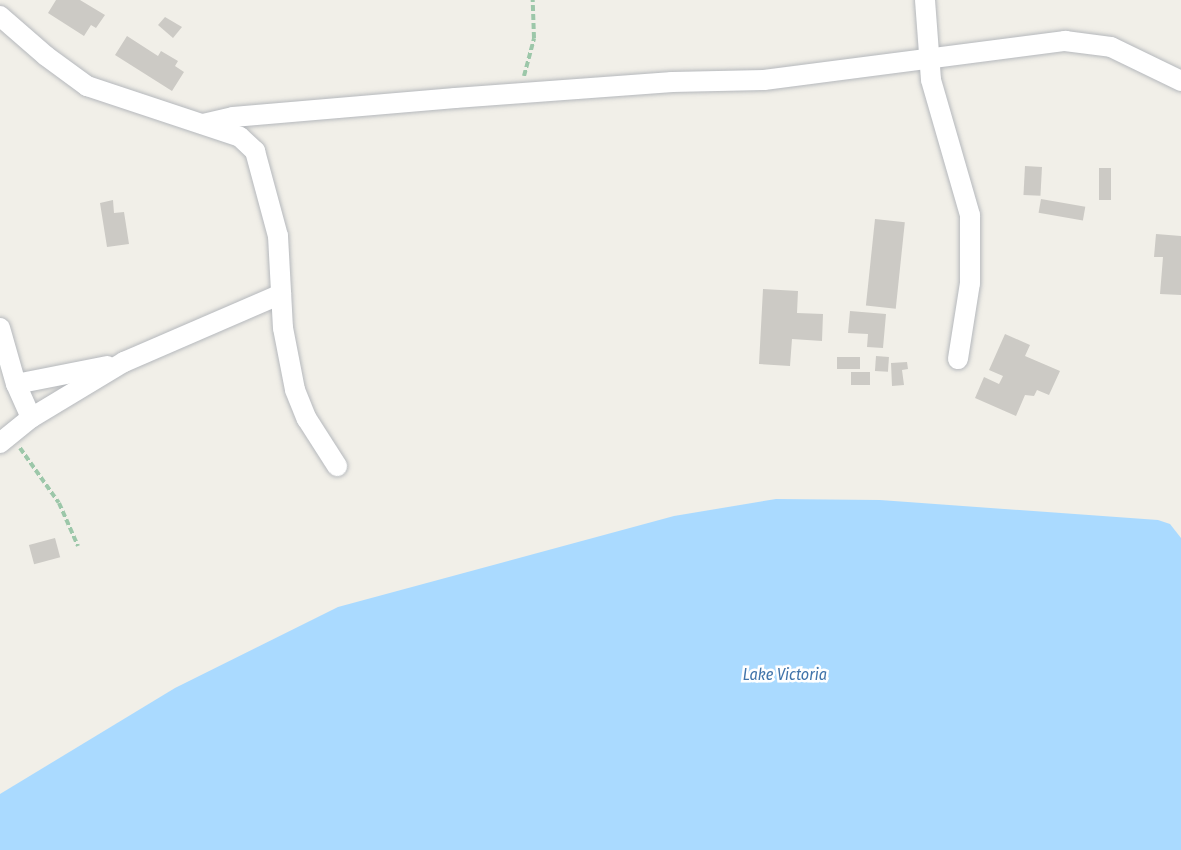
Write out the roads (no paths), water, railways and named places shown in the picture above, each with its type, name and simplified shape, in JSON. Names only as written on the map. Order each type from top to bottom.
[{"type":"street","points":[[925,0],[927,59],[936,103],[970,215],[970,283],[958,359]]},
{"type":"street","points":[[0,16],[87,86],[240,137],[255,151],[278,236],[281,294],[295,390],[307,419],[337,466]]},
{"type":"street","points":[[203,124],[262,114],[518,93],[672,82],[764,80],[1083,41],[1112,47],[1181,81]]},
{"type":"street","points":[[7,438],[31,418],[124,362],[281,294]]},
{"type":"street","points":[[0,328],[16,384],[31,418]]},
{"type":"street","points":[[16,384],[124,362]]},
{"type":"water","name":"Lake Victoria","points":[[776,499],[880,500],[1158,520],[1170,524],[1181,538],[1181,850],[0,850],[0,794],[175,688],[338,607],[674,516]]}]
